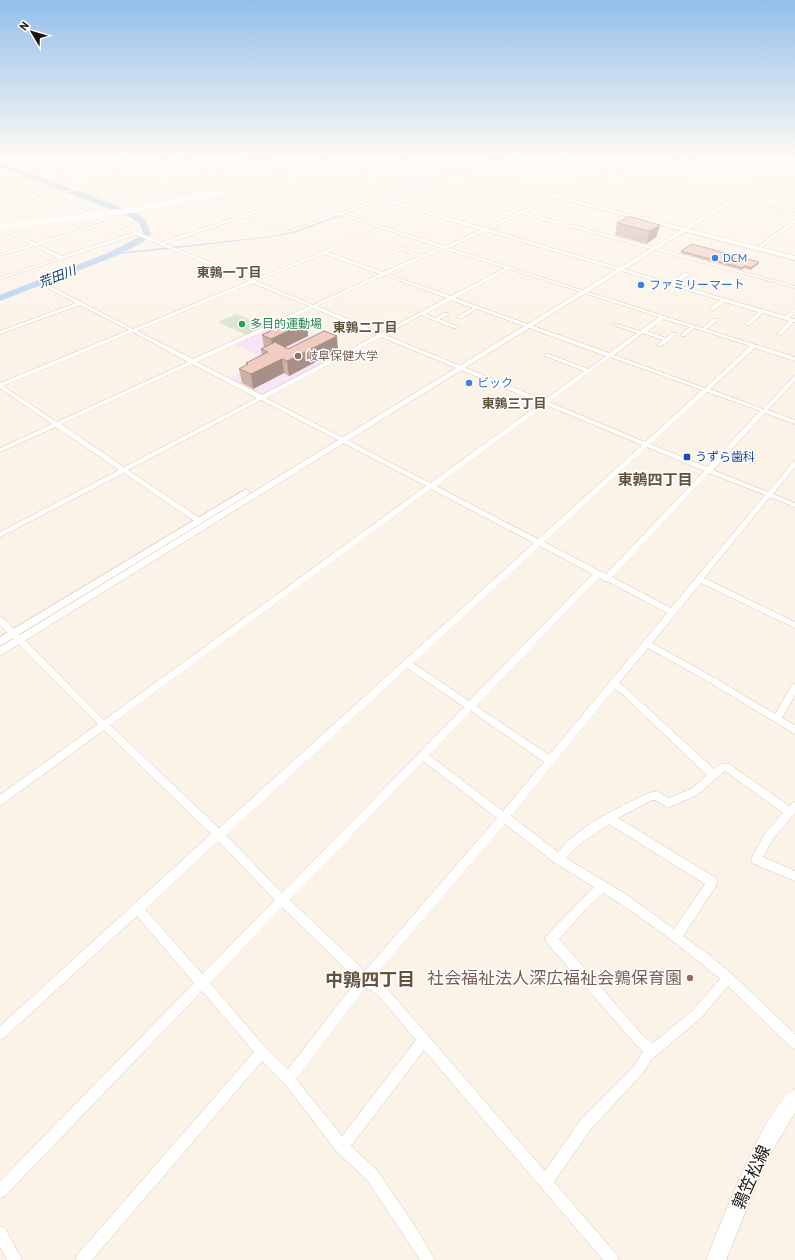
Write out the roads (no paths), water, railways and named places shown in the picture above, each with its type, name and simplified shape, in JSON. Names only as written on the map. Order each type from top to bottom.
[{"type":"highway","points":[[0,223],[71,215]]},
{"type":"highway","points":[[0,227],[96,215]]},
{"type":"main road","points":[[632,215],[795,255]]},
{"type":"main road","points":[[637,215],[795,258]]},
{"type":"main road","name":"鶉笠松線","points":[[716,1260],[759,1155],[777,1124],[795,1098]]},
{"type":"street","points":[[90,215],[646,445],[795,504]]},
{"type":"street","points":[[161,244],[247,215]]},
{"type":"street","points":[[244,216],[288,232],[343,215],[795,359]]},
{"type":"street","points":[[437,215],[794,320]]},
{"type":"street","points":[[0,450],[515,215]]},
{"type":"street","points":[[531,215],[795,288]]},
{"type":"street","points":[[0,642],[17,637],[707,215]]},
{"type":"street","points":[[761,246],[795,221]]},
{"type":"street","points":[[0,255],[108,222]]},
{"type":"street","points":[[0,227],[62,258]]},
{"type":"street","points":[[0,385],[383,228]]},
{"type":"street","points":[[0,278],[137,234]]},
{"type":"street","points":[[392,253],[406,247]]},
{"type":"street","points":[[401,249],[422,256]]},
{"type":"street","points":[[323,252],[795,422]]},
{"type":"street","points":[[0,535],[508,268]]},
{"type":"street","points":[[672,284],[687,274]]},
{"type":"street","points":[[48,286],[672,612]]},
{"type":"street","points":[[712,309],[724,300]]},
{"type":"street","points":[[0,333],[80,303]]},
{"type":"street","points":[[460,317],[478,307]]},
{"type":"street","points":[[786,318],[795,310]]},
{"type":"street","points":[[748,324],[762,311]]},
{"type":"street","points":[[422,314],[455,327]]},
{"type":"street","points":[[436,319],[446,314]]},
{"type":"street","points":[[0,801],[295,587],[430,486],[662,317]]},
{"type":"street","points":[[610,327],[620,320]]},
{"type":"street","points":[[702,330],[715,320]]},
{"type":"street","points":[[779,334],[794,320]]},
{"type":"street","points":[[615,324],[667,340]]},
{"type":"street","points":[[683,335],[694,327]]},
{"type":"street","points":[[660,344],[674,334]]},
{"type":"street","points":[[0,1034],[754,346]]},
{"type":"street","points":[[547,355],[589,371]]},
{"type":"street","points":[[0,1191],[281,899],[470,706],[708,470],[795,378]]},
{"type":"street","points":[[0,385],[199,521]]},
{"type":"street","points":[[0,652],[17,637],[199,521],[340,439]]},
{"type":"street","points":[[288,1079],[365,980],[504,817],[795,463]]},
{"type":"street","points":[[700,579],[795,625]]},
{"type":"street","points":[[0,620],[104,725],[218,834],[281,899],[365,980],[382,991],[612,1260]]},
{"type":"street","points":[[647,644],[712,680],[795,730]]},
{"type":"street","points":[[407,664],[550,761]]},
{"type":"street","points":[[614,684],[624,691],[714,775]]},
{"type":"street","points":[[777,719],[795,687]]},
{"type":"street","points":[[422,755],[559,859],[623,899],[675,937],[728,978],[795,1043]]},
{"type":"street","points":[[559,859],[564,850],[583,834],[651,796],[657,795],[663,800],[669,802],[682,797],[694,792],[722,768],[726,767],[792,809],[769,836],[756,859],[795,876]]},
{"type":"street","points":[[610,819],[712,882],[675,937]]},
{"type":"street","points":[[602,886],[551,939],[641,1042],[653,1051]]},
{"type":"street","points":[[137,908],[202,981],[262,1052],[288,1079],[342,1147],[372,1175],[428,1260]]},
{"type":"street","points":[[546,1182],[586,1124],[638,1070],[653,1051],[697,1014],[728,978]]},
{"type":"street","points":[[342,1147],[424,1040]]},
{"type":"street","points":[[82,1260],[262,1052]]},
{"type":"street","points":[[0,1233],[15,1260]]},
{"type":"waterway","name":"荒田川","points":[[0,298],[113,254],[140,240],[147,234],[143,223],[132,215]]},
{"type":"waterway","name":"荒田川","points":[[203,244],[268,237],[296,232],[342,215]]},
{"type":"waterway","name":"荒田川","points":[[113,254],[203,244]]},
{"type":"waterway","name":"荒田川","points":[[198,245],[203,244]]},
{"type":"place","name":"DCM","points":[[715,258]]},
{"type":"place","name":"ファミリーマート","points":[[641,285]]},
{"type":"place","name":"多目的運動場","points":[[242,324]]},
{"type":"place","name":"岐阜保健大学","points":[[298,356]]},
{"type":"place","name":"ビック","points":[[469,383]]},
{"type":"place","name":"うずら歯科","points":[[687,457]]},
{"type":"place","name":"社会福祉法人深広福祉会鶉保育園","points":[[690,978]]},
{"type":"district","name":"東鶉一丁目","points":[[229,272]]},
{"type":"district","name":"東鶉二丁目","points":[[365,327]]},
{"type":"district","name":"東鶉三丁目","points":[[514,403]]},
{"type":"district","name":"東鶉四丁目","points":[[655,480]]},
{"type":"district","name":"中鶉四丁目","points":[[370,980]]}]
